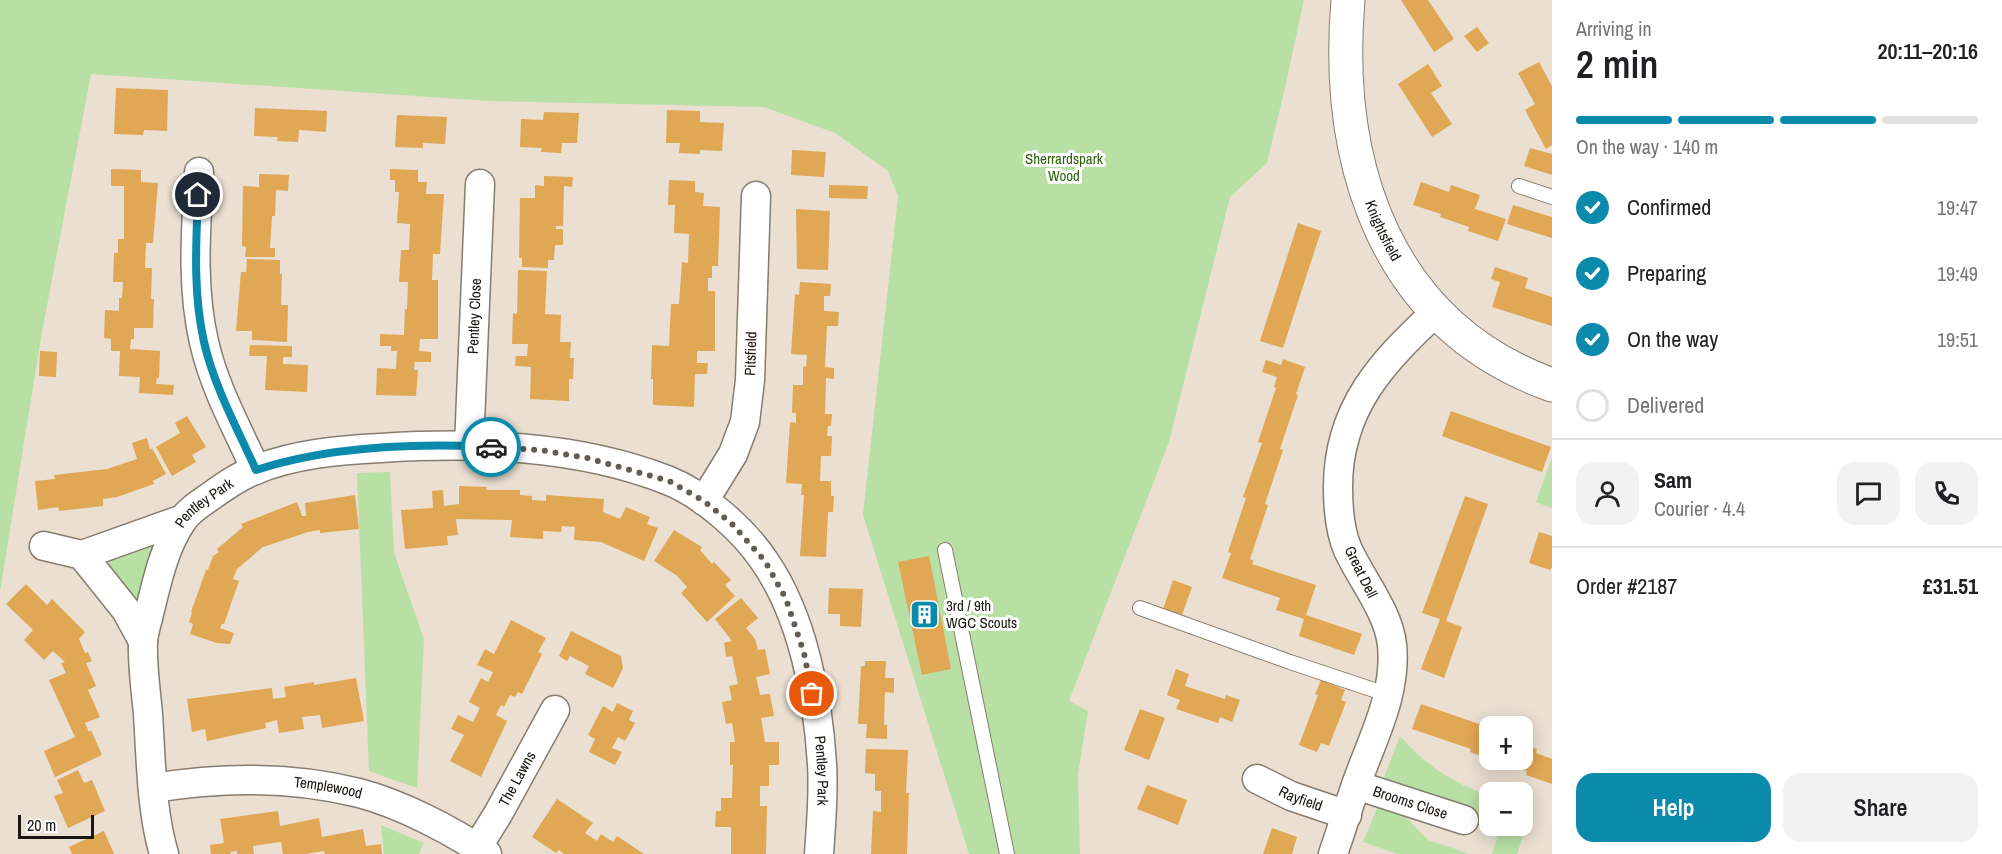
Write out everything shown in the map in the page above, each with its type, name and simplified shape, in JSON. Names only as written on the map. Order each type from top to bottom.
[{"type":"street","name":"Knightsfield","points":[[1348,0],[1345,41],[1348,92],[1357,153],[1369,199],[1384,238],[1405,274],[1468,342],[1523,374],[1552,385]]},
{"type":"street","points":[[199,172],[196,295],[204,342],[217,384],[256,470]]},
{"type":"street","name":"Pentley Close","points":[[469,446],[480,184]]},
{"type":"street","name":"Pitsfield","points":[[704,501],[733,454],[745,422],[750,380],[756,196]]},
{"type":"street","name":"Great Dell","points":[[1333,854],[1389,695],[1393,670],[1392,644],[1388,626],[1347,548],[1341,526],[1338,474],[1341,449],[1349,419],[1363,391],[1381,367],[1437,311]]},
{"type":"street","name":"Pentley Park","points":[[164,854],[153,788],[143,641],[161,568],[169,545],[183,519],[230,483],[256,470],[293,458],[340,451],[411,446],[469,446],[540,450],[587,458],[669,481],[704,501],[732,524],[765,561],[786,599],[804,653],[816,714],[822,765],[819,854]]},
{"type":"street","points":[[44,546],[82,555],[183,519]]},
{"type":"street","points":[[82,555],[126,610],[143,641]]},
{"type":"street","name":"The Lawns","points":[[482,851],[498,814],[555,710]]},
{"type":"street","name":"Rayfield","points":[[1257,779],[1291,796],[1347,815]]},
{"type":"street","name":"Templewood","points":[[153,788],[236,780],[296,782],[360,793],[437,824],[482,851]]},
{"type":"street","name":"Brooms Close","points":[[1356,785],[1464,820]]},
{"type":"lane","points":[[1520,186],[1552,197]]},
{"type":"lane","points":[[945,550],[1007,854]]},
{"type":"lane","points":[[1140,608],[1389,695]]},
{"type":"green space","name":"Sherrardspark Wood","points":[[0,0],[1304,0],[1267,163],[1230,197],[1169,442],[1069,701],[1088,711],[1078,774],[1080,854],[969,854],[863,515],[898,196],[888,171],[835,133],[764,107],[489,101],[91,74],[42,332],[0,591]]},
{"type":"green space","points":[[1552,457],[1552,508],[1536,502]]},
{"type":"green space","points":[[390,472],[394,553],[424,639],[417,788],[369,771],[357,473]]},
{"type":"green space","points":[[156,544],[140,603],[136,606],[108,565],[110,559]]},
{"type":"green space","points":[[1400,736],[1430,765],[1479,792],[1479,816],[1383,780]]},
{"type":"green space","points":[[1378,806],[1404,815],[1428,840],[1469,854],[1397,854],[1363,842]]},
{"type":"green space","points":[[381,825],[424,843],[419,854],[384,854]]},
{"type":"green space","points":[[1498,836],[1523,836],[1517,854],[1492,854]]},
{"type":"building","points":[[1401,0],[1428,0],[1454,39],[1434,52]]},
{"type":"building","points":[[1477,27],[1489,43],[1477,52],[1464,36]]},
{"type":"building","points":[[1539,62],[1552,86],[1552,145],[1546,149],[1525,110],[1535,104],[1518,73]]},
{"type":"building","points":[[1428,64],[1442,86],[1431,93],[1452,124],[1432,137],[1398,84]]},
{"type":"building","points":[[116,88],[168,90],[167,131],[144,130],[143,135],[114,134]]},
{"type":"building","points":[[255,108],[327,111],[326,132],[299,130],[298,142],[277,141],[278,137],[254,136]]},
{"type":"building","points":[[667,110],[700,111],[700,122],[724,123],[722,151],[700,150],[700,154],[679,153],[680,143],[666,143]]},
{"type":"building","points":[[544,112],[579,113],[577,143],[562,143],[561,153],[541,152],[542,148],[520,147],[521,119],[543,120]]},
{"type":"building","points":[[397,115],[447,117],[445,144],[423,143],[423,148],[395,147]]},
{"type":"building","points":[[1530,148],[1552,154],[1552,175],[1524,166]]},
{"type":"building","points":[[792,150],[826,152],[824,177],[791,175]]},
{"type":"building","points":[[111,169],[141,170],[141,182],[158,183],[153,243],[146,243],[145,268],[152,268],[153,328],[134,328],[134,339],[131,339],[130,349],[160,351],[159,378],[156,384],[174,385],[173,395],[139,393],[140,377],[119,376],[120,351],[111,351],[111,339],[104,338],[105,310],[119,311],[123,282],[113,282],[114,253],[118,253],[118,239],[124,239],[124,186],[111,186]]},
{"type":"building","points":[[390,169],[418,170],[418,182],[427,182],[426,194],[444,194],[440,254],[433,254],[432,280],[438,280],[438,339],[420,339],[419,351],[431,352],[431,362],[415,362],[414,370],[418,370],[416,396],[376,395],[377,368],[396,369],[397,351],[391,351],[391,346],[380,346],[380,334],[404,335],[405,309],[407,309],[408,282],[399,282],[401,250],[409,250],[410,224],[397,223],[399,192],[395,192],[395,180],[390,180]]},
{"type":"building","points":[[259,174],[289,175],[288,191],[276,190],[270,248],[275,248],[275,257],[245,257],[246,247],[242,246],[243,186],[259,187]]},
{"type":"building","points":[[544,176],[573,177],[572,187],[564,186],[563,226],[556,226],[556,229],[563,229],[563,245],[555,245],[554,260],[548,260],[548,268],[522,267],[522,258],[519,258],[520,198],[535,198],[535,185],[544,186]]},
{"type":"building","points":[[669,180],[695,181],[695,192],[704,193],[703,206],[720,207],[718,266],[712,266],[712,278],[708,278],[708,291],[715,291],[715,351],[697,351],[697,363],[708,363],[707,374],[695,374],[694,407],[653,405],[652,345],[669,346],[671,304],[679,304],[682,262],[688,263],[689,234],[674,233],[675,205],[668,205]]},
{"type":"building","points":[[1421,182],[1449,192],[1451,185],[1480,195],[1475,209],[1506,219],[1498,241],[1468,231],[1469,227],[1440,217],[1441,214],[1413,205]]},
{"type":"building","points":[[829,185],[868,186],[867,199],[829,198]]},
{"type":"building","points":[[1513,205],[1552,217],[1552,238],[1507,224]]},
{"type":"building","points":[[796,209],[830,211],[828,270],[797,269]]},
{"type":"building","points":[[1298,223],[1321,231],[1283,348],[1260,341]]},
{"type":"building","points":[[247,259],[280,260],[281,305],[288,305],[287,342],[252,340],[252,331],[236,331],[241,272],[246,272]]},
{"type":"building","points":[[1495,267],[1528,278],[1525,288],[1552,297],[1552,326],[1492,307],[1500,282],[1491,279]]},
{"type":"building","points":[[518,270],[547,271],[545,314],[561,315],[560,342],[571,342],[570,358],[574,358],[573,379],[569,379],[569,401],[530,399],[531,367],[515,366],[516,356],[527,356],[528,344],[512,344],[513,313],[517,314]]},
{"type":"building","points":[[800,282],[831,284],[830,296],[824,296],[824,311],[839,312],[838,326],[827,326],[825,367],[834,368],[834,379],[826,378],[825,414],[832,414],[827,436],[832,436],[831,456],[821,456],[820,481],[831,481],[831,496],[834,496],[833,512],[828,512],[826,557],[800,556],[804,495],[801,495],[802,484],[786,483],[790,422],[796,423],[796,413],[792,413],[793,385],[803,385],[803,366],[806,367],[807,355],[791,354],[795,294],[799,295]]},
{"type":"building","points":[[250,345],[292,346],[292,357],[283,357],[283,364],[308,365],[307,392],[265,390],[267,356],[249,356]]},
{"type":"building","points":[[40,351],[57,352],[56,377],[39,376]]},
{"type":"building","points":[[1283,359],[1305,367],[1280,449],[1283,450],[1265,504],[1268,505],[1250,559],[1254,561],[1252,564],[1316,585],[1306,615],[1362,634],[1354,655],[1299,636],[1304,619],[1276,610],[1280,598],[1222,578],[1246,498],[1243,497],[1262,443],[1258,442],[1276,388],[1274,387],[1277,377],[1262,372],[1266,360],[1281,365]]},
{"type":"building","points":[[1451,411],[1551,447],[1542,472],[1442,436]]},
{"type":"building","points":[[187,416],[206,447],[192,455],[196,462],[172,476],[156,447],[180,433],[175,423]]},
{"type":"building","points":[[147,438],[150,450],[152,448],[166,474],[153,481],[154,484],[117,497],[103,499],[103,506],[59,511],[58,507],[38,510],[35,481],[55,479],[54,475],[107,469],[137,459],[132,443]]},
{"type":"building","points":[[459,486],[487,487],[486,490],[520,490],[520,495],[532,496],[532,500],[546,501],[546,495],[604,499],[603,512],[620,519],[626,507],[650,517],[647,524],[658,528],[644,561],[601,542],[574,540],[575,527],[562,526],[561,532],[543,531],[543,539],[510,537],[512,520],[456,519],[458,535],[447,536],[448,545],[405,549],[401,510],[433,508],[432,491],[443,490],[444,506],[459,504]]},
{"type":"building","points":[[355,495],[359,529],[308,532],[263,547],[237,569],[233,579],[239,581],[224,624],[220,628],[234,633],[230,644],[217,643],[190,634],[193,624],[189,622],[191,612],[206,570],[213,556],[219,552],[217,549],[243,527],[241,524],[297,502],[302,516],[306,516],[305,503]]},
{"type":"building","points":[[1465,496],[1488,504],[1446,621],[1462,627],[1444,678],[1421,669],[1440,619],[1422,613]]},
{"type":"building","points":[[674,530],[702,547],[700,550],[712,564],[714,562],[731,580],[725,585],[735,596],[707,622],[681,593],[687,587],[676,575],[654,561]]},
{"type":"building","points":[[1539,532],[1552,536],[1552,567],[1550,570],[1529,563]]},
{"type":"building","name":"3rd / 9th WGC Scouts","points":[[929,556],[951,669],[922,675],[898,562]]},
{"type":"building","points":[[1173,580],[1192,587],[1182,615],[1163,609]]},
{"type":"building","points":[[26,584],[47,605],[52,599],[85,632],[79,639],[85,653],[88,652],[92,661],[86,663],[96,686],[88,690],[100,717],[85,723],[89,732],[91,730],[102,755],[55,777],[44,751],[75,737],[49,680],[66,673],[61,663],[65,662],[53,651],[44,660],[24,640],[33,630],[6,604]]},
{"type":"building","points":[[829,588],[863,589],[861,627],[840,626],[840,614],[828,614]]},
{"type":"building","points":[[741,598],[758,618],[746,628],[755,639],[758,650],[765,649],[770,674],[756,677],[760,695],[770,694],[774,716],[761,718],[765,742],[779,742],[779,765],[769,765],[769,786],[760,786],[760,806],[767,806],[766,854],[731,854],[731,827],[715,827],[716,811],[721,811],[721,798],[732,798],[733,765],[730,765],[730,742],[735,742],[732,723],[726,724],[722,702],[732,700],[729,686],[738,684],[732,656],[726,657],[724,643],[732,641],[715,619]]},
{"type":"building","points":[[511,620],[546,638],[538,652],[542,654],[522,694],[518,692],[515,697],[510,695],[504,707],[501,705],[496,715],[507,721],[481,777],[450,761],[464,735],[451,729],[458,715],[473,722],[480,708],[469,702],[481,678],[488,682],[493,672],[477,665],[485,649],[494,654]]},
{"type":"building","points":[[571,631],[621,656],[623,668],[613,688],[585,674],[589,666],[570,656],[567,661],[559,656]]},
{"type":"building","points":[[865,661],[886,661],[885,678],[894,678],[894,693],[885,692],[884,725],[887,725],[887,739],[866,738],[867,724],[858,724],[861,666],[865,666]]},
{"type":"building","points":[[1176,669],[1189,674],[1185,686],[1225,699],[1226,695],[1240,700],[1232,722],[1220,717],[1218,723],[1176,709],[1180,700],[1167,695]]},
{"type":"building","points":[[356,678],[364,721],[322,728],[320,715],[302,717],[304,729],[279,733],[277,720],[265,723],[266,728],[207,741],[205,729],[192,732],[187,699],[272,688],[273,699],[286,697],[284,687]]},
{"type":"building","points":[[1321,680],[1345,690],[1341,700],[1346,702],[1329,746],[1321,743],[1317,752],[1299,745],[1318,695],[1315,694]]},
{"type":"building","points":[[617,703],[633,711],[629,720],[635,723],[625,741],[618,737],[612,748],[622,752],[615,765],[589,752],[595,739],[588,735],[603,706],[613,712]]},
{"type":"building","points":[[1421,704],[1479,724],[1479,755],[1470,752],[1471,749],[1412,729]]},
{"type":"building","points":[[1140,709],[1165,718],[1149,760],[1124,750]]},
{"type":"building","points":[[1533,748],[1537,749],[1536,753],[1552,759],[1552,784],[1526,775],[1527,771],[1524,770],[1533,770]]},
{"type":"building","points":[[866,749],[908,750],[907,854],[871,854],[873,811],[881,812],[881,791],[875,791],[875,774],[865,773]]},
{"type":"building","points":[[78,770],[84,783],[92,780],[105,811],[68,828],[54,796],[63,793],[57,780]]},
{"type":"building","points":[[1147,785],[1187,800],[1178,825],[1137,809]]},
{"type":"building","points":[[557,799],[593,823],[585,833],[597,841],[601,834],[613,842],[617,836],[644,854],[564,854],[559,850],[556,853],[532,837]]},
{"type":"building","points":[[278,811],[280,826],[319,818],[322,837],[363,829],[366,846],[381,844],[382,854],[325,854],[324,851],[283,854],[281,842],[253,846],[254,854],[237,854],[237,851],[230,852],[231,854],[211,854],[210,845],[224,843],[220,819]]},
{"type":"building","points":[[1272,828],[1297,837],[1292,854],[1263,854]]},
{"type":"building","points":[[104,831],[114,854],[72,854],[69,847]]},
{"type":"way so far","points":[[491,447],[540,450],[587,458],[669,481],[704,501],[732,524],[765,561],[786,599],[804,653],[812,694]]},
{"type":"place","name":"3rd / 9th WGC Scouts","points":[[925,615]]},
{"type":"route","points":[[198,195],[196,295],[204,342],[217,384],[256,470],[293,458],[340,451],[411,446],[491,447]]}]
